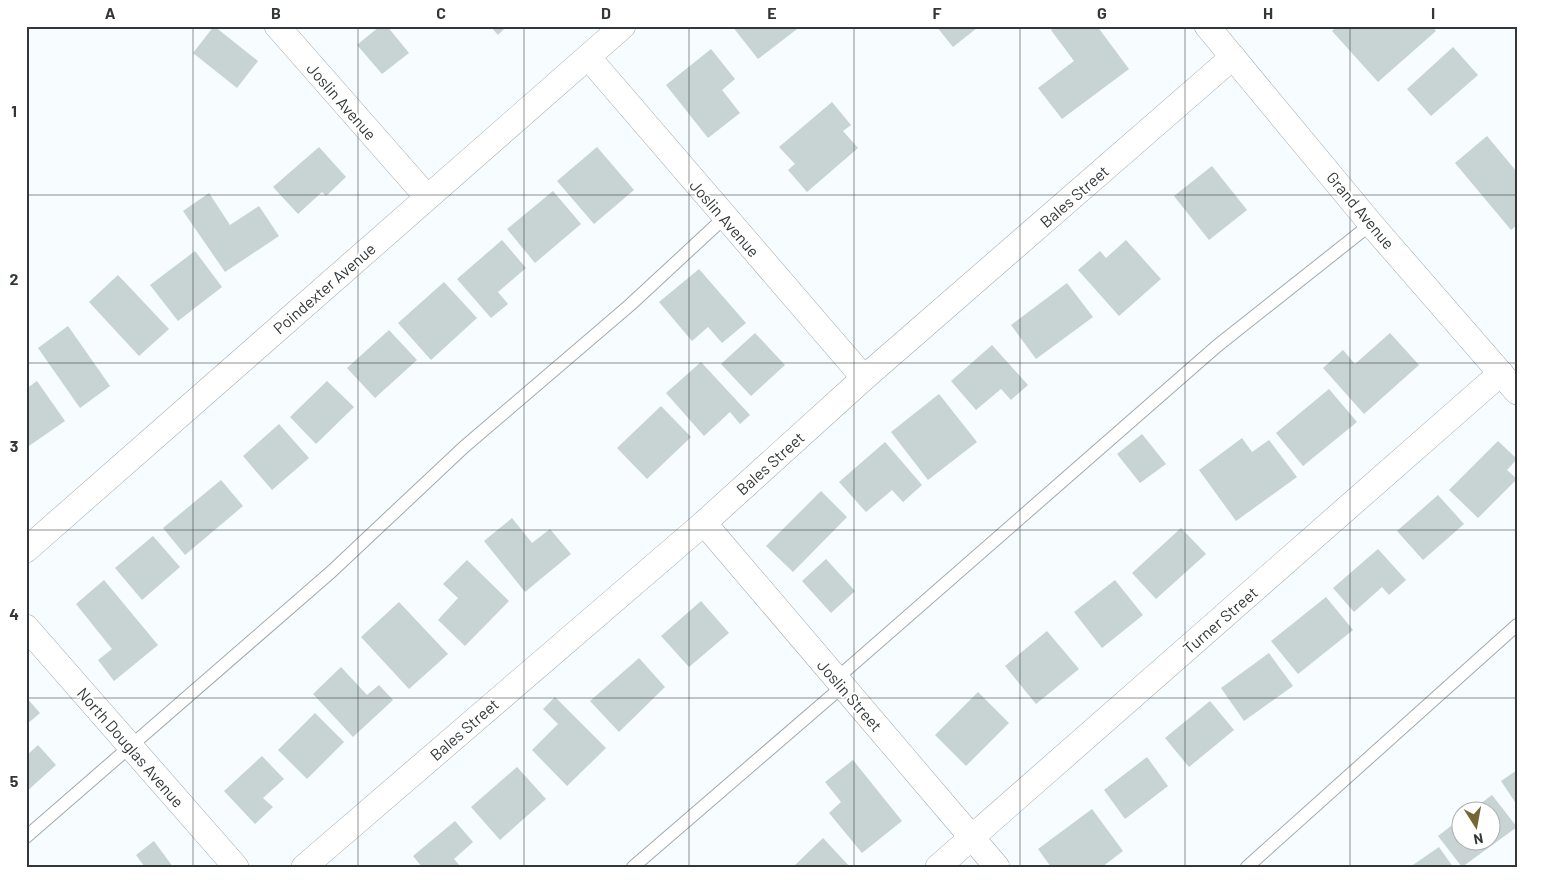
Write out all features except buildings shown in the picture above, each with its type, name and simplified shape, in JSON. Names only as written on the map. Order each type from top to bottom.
[{"type":"street","name":"Joslin Avenue","points":[[277,26],[426,198]]},
{"type":"street","name":"Poindexter Avenue","points":[[26,550],[623,26]]},
{"type":"street","name":"Grand Avenue","points":[[1207,26],[1371,224],[1517,392]]},
{"type":"street","name":"Joslin Avenue","points":[[588,57],[864,378]]},
{"type":"street","name":"Bales Street","points":[[304,867],[704,524],[864,378],[1233,57]]},
{"type":"street","name":"Turner Street","points":[[938,867],[1501,373]]},
{"type":"street","name":"Joslin Street","points":[[704,524],[997,867]]},
{"type":"street","name":"North Douglas Avenue","points":[[26,627],[236,867]]},
{"type":"lane","points":[[26,837],[331,572],[464,447],[630,305],[725,217]]},
{"type":"lane","points":[[633,867],[1217,346],[1371,224]]},
{"type":"lane","points":[[1247,867],[1517,625]]}]
